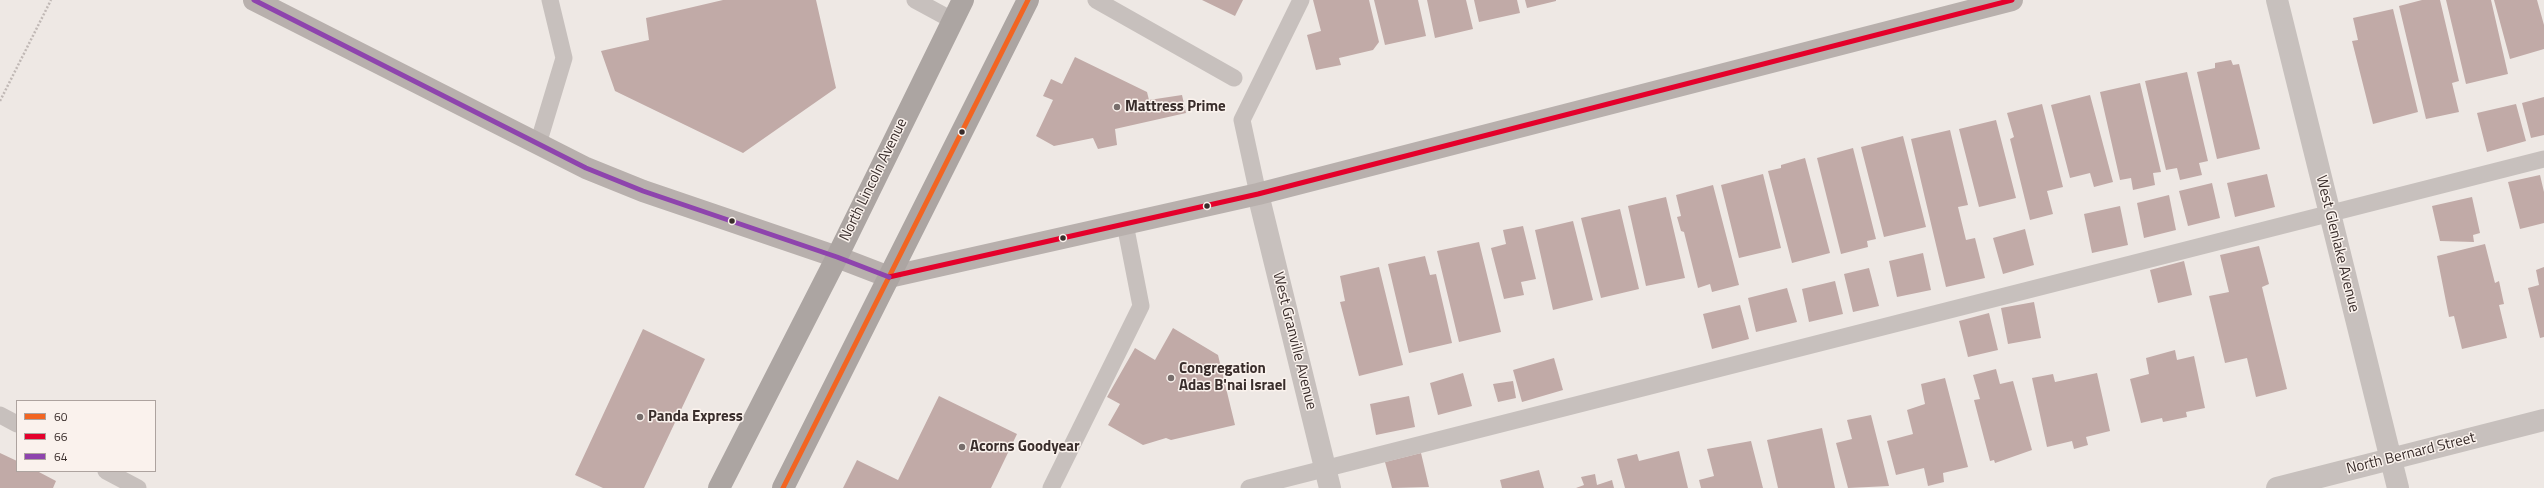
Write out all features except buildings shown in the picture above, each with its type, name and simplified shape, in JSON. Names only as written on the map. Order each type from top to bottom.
[{"type":"main road","name":"North Lincoln Avenue","points":[[719,488],[837,257],[963,0]]},
{"type":"main road","points":[[783,488],[1028,0]]},
{"type":"street","points":[[254,0],[538,144],[643,192],[837,257],[889,277],[1258,194],[2012,0]]},
{"type":"street","name":"West Glenlake Avenue","points":[[2277,0],[2398,488]]},
{"type":"street","name":"West Granville Avenue","points":[[1258,194],[1328,478]]},
{"type":"street","name":"North Bernard Street","points":[[2277,488],[2544,420]]},
{"type":"lane","points":[[538,144],[564,58],[550,0]]},
{"type":"lane","points":[[915,0],[952,20]]},
{"type":"lane","points":[[1096,0],[1234,78]]},
{"type":"lane","points":[[1258,194],[1242,120],[1301,0]]},
{"type":"lane","points":[[1249,488],[1328,478],[2330,213],[2544,159]]},
{"type":"lane","points":[[1051,488],[1140,306],[1125,224]]},
{"type":"lane","points":[[0,415],[16,423]]},
{"type":"lane","points":[[108,472],[138,488]]},
{"type":"path","points":[[0,102],[51,0]]},
{"type":"transit line","name":"64","points":[[254,0],[586,168],[643,191],[837,257],[889,277]]},
{"type":"transit line","name":"60","points":[[783,488],[1028,0]]},
{"type":"transit line","name":"66","points":[[889,277],[1258,194],[2012,0]]},
{"type":"place","name":"Mattress Prime","points":[[1117,107]]},
{"type":"place","name":"Congregation Adas B'nai Israel","points":[[1171,378]]},
{"type":"place","name":"Panda Express","points":[[640,417]]},
{"type":"place","name":"Acorns Goodyear","points":[[962,447]]}]
